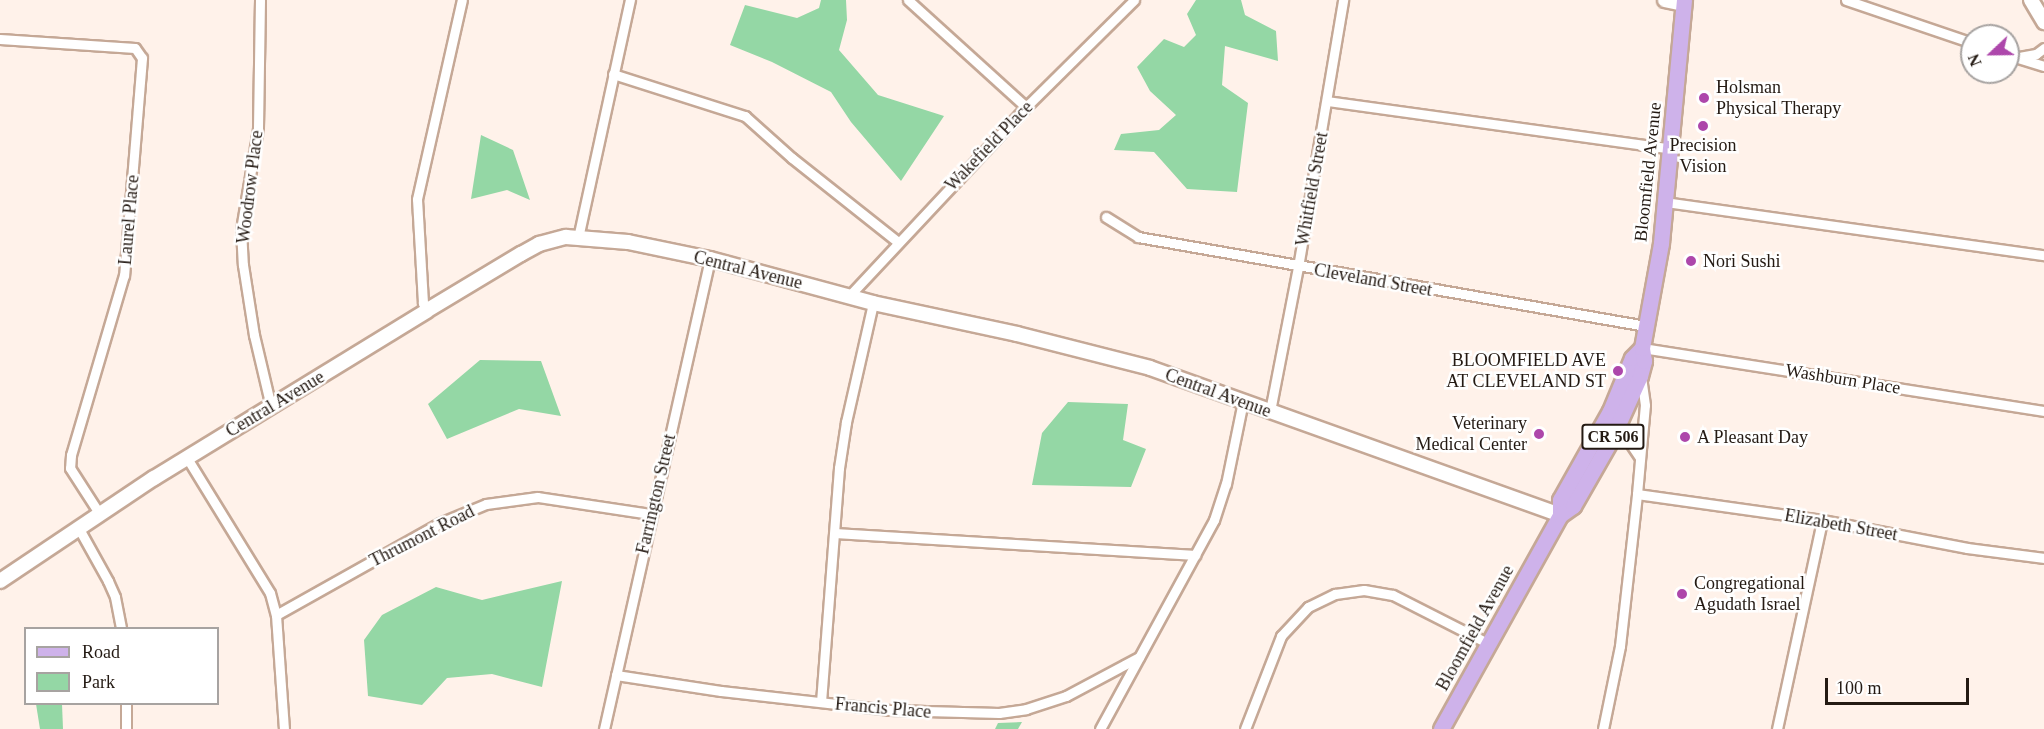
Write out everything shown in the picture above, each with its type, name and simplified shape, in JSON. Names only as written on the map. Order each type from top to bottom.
[{"type":"main road","points":[[1665,0],[1684,2]]},
{"type":"main road","points":[[2031,0],[2044,22]]},
{"type":"main road","name":"Bloomfield Avenue","points":[[1441,729],[1560,515],[1573,506],[1611,424],[1640,376],[1644,361],[1642,348],[1665,202],[1684,2]]},
{"type":"main road","name":"Central Avenue","points":[[0,580],[99,513],[426,311],[539,244],[566,237],[628,242],[710,260],[873,303],[1017,334],[1150,368],[1560,515]]},
{"type":"main road","name":"Bloomfield Avenue","points":[[1611,424],[1632,358],[1642,348]]},
{"type":"street","name":"Woodrow Place","points":[[260,0],[258,129],[241,229],[243,265],[252,323],[271,406]]},
{"type":"street","points":[[426,311],[423,303],[417,199],[462,0]]},
{"type":"street","points":[[578,238],[630,0]]},
{"type":"street","points":[[908,0],[1026,107]]},
{"type":"street","name":"Wakefield Place","points":[[849,296],[1026,107],[1134,0]]},
{"type":"street","name":"Whitfield Street","points":[[1269,411],[1298,267],[1343,0]]},
{"type":"street","points":[[1846,0],[1960,39]]},
{"type":"street","name":"Laurel Place","points":[[0,39],[135,48],[142,58],[124,274],[71,455],[70,468],[99,513]]},
{"type":"street","points":[[2020,55],[2036,54],[2044,48]]},
{"type":"street","points":[[2020,59],[2044,66]]},
{"type":"street","points":[[613,74],[745,116],[792,158],[898,242]]},
{"type":"street","points":[[1327,101],[1671,149]]},
{"type":"street","points":[[1665,202],[2044,255]]},
{"type":"street","name":"Cleveland Street","points":[[1106,217],[1138,237],[1298,267],[1646,326]]},
{"type":"street","name":"Farrington Street","points":[[604,729],[710,260]]},
{"type":"street","points":[[821,702],[846,422],[873,303]]},
{"type":"street","name":"Washburn Place","points":[[1642,348],[2044,411]]},
{"type":"street","points":[[1603,729],[1620,646],[1637,494],[1645,405],[1640,376]]},
{"type":"street","points":[[1100,729],[1214,520],[1226,484],[1243,401]]},
{"type":"street","points":[[1611,424],[1626,437],[1640,458]]},
{"type":"street","points":[[187,458],[270,592],[276,615],[284,729]]},
{"type":"street","name":"Elizabeth Street","points":[[1637,494],[1822,520],[1967,548],[2044,558]]},
{"type":"street","name":"Thrumont Road","points":[[276,615],[440,523],[486,504],[538,497],[651,514]]},
{"type":"street","points":[[1778,729],[1822,520]]},
{"type":"street","points":[[78,527],[115,597],[121,627]]},
{"type":"street","points":[[835,533],[1195,555]]},
{"type":"street","points":[[1245,729],[1281,636],[1308,607],[1335,594],[1364,590],[1393,595],[1489,644]]},
{"type":"street","name":"Francis Place","points":[[616,675],[890,710],[999,713],[1026,709],[1066,696],[1139,657]]},
{"type":"street","points":[[126,705],[126,729]]},
{"type":"green space","points":[[821,0],[846,0],[847,20],[839,50],[878,95],[944,116],[901,181],[851,122],[831,92],[772,62],[730,45],[745,5],[797,18],[819,8]]},
{"type":"green space","points":[[1196,0],[1241,0],[1245,15],[1276,31],[1278,61],[1225,46],[1222,85],[1248,103],[1237,192],[1187,189],[1154,152],[1114,150],[1121,134],[1159,130],[1176,115],[1150,91],[1137,67],[1164,39],[1184,47],[1196,35],[1187,14]]},
{"type":"green space","points":[[481,135],[513,150],[530,200],[507,190],[471,199]]},
{"type":"green space","points":[[480,360],[541,361],[561,416],[519,409],[447,439],[428,404]]},
{"type":"green space","points":[[1068,402],[1128,404],[1123,440],[1146,449],[1131,487],[1032,485],[1042,433]]},
{"type":"green space","points":[[562,581],[542,687],[492,674],[447,678],[422,705],[368,696],[364,640],[382,615],[436,587],[482,600]]},
{"type":"green space","points":[[36,705],[62,705],[63,729],[40,729]]},
{"type":"green space","points":[[1022,722],[1018,729],[995,729],[998,723]]},
{"type":"place","name":"Holsman Physical Therapy","points":[[1704,98]]},
{"type":"place","name":"Precision Vision","points":[[1703,126]]},
{"type":"place","name":"Nori Sushi","points":[[1691,261]]},
{"type":"place","name":"BLOOMFIELD AVE AT CLEVELAND ST","points":[[1618,371]]},
{"type":"place","name":"Veterinary Medical Center","points":[[1539,434]]},
{"type":"place","name":"A Pleasant Day","points":[[1685,437]]},
{"type":"place","name":"Congregational Agudath Israel","points":[[1682,594]]}]
